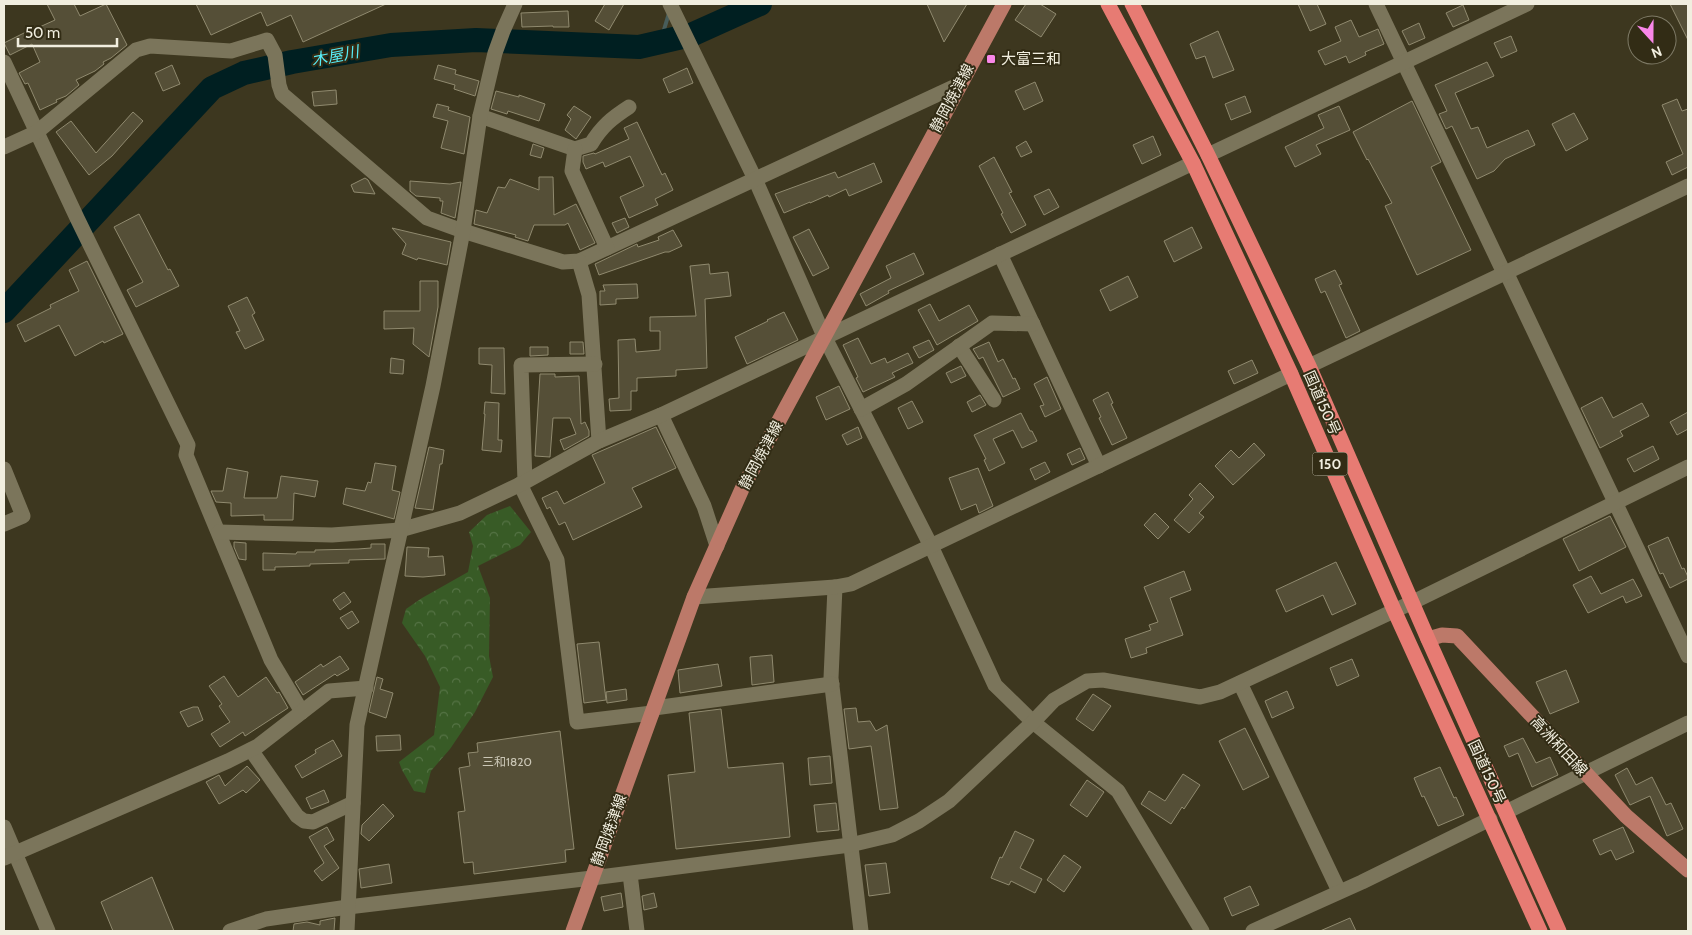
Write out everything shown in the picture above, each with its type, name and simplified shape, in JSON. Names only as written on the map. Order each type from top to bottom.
[{"type":"highway","name":"国道150号","points":[[1108,4],[1193,163],[1290,374],[1394,610],[1540,931]]},
{"type":"highway","name":"国道150号","points":[[1132,4],[1208,155],[1309,366],[1559,931]]},
{"type":"main road","name":"静岡焼津線","points":[[573,931],[694,597],[742,489],[1004,4]]},
{"type":"main road","name":"高洲和田線","points":[[1428,638],[1442,635],[1458,636],[1626,816],[1688,870]]},
{"type":"street","points":[[347,931],[357,725],[433,386],[463,232],[480,116],[495,53],[515,4]]},
{"type":"street","points":[[1376,4],[1688,656]]},
{"type":"street","points":[[1208,155],[1527,4]]},
{"type":"street","points":[[672,7],[755,179],[824,336],[931,546],[995,685],[1033,722],[1118,791],[1202,931]]},
{"type":"street","points":[[4,147],[37,132],[136,50],[150,46],[231,51],[267,40],[274,55],[282,94],[427,218],[463,232],[563,262],[579,261],[960,84]]},
{"type":"street","points":[[4,62],[77,218],[188,445],[186,455],[271,660],[302,712]]},
{"type":"street","points":[[480,116],[576,148],[591,144],[600,129],[612,118],[629,107]]},
{"type":"street","points":[[576,148],[572,170],[607,248]]},
{"type":"street","points":[[219,532],[332,535],[400,530],[460,513],[523,483],[599,441],[660,415],[1193,163]]},
{"type":"street","points":[[1309,366],[1688,186]]},
{"type":"street","points":[[1000,254],[1099,466]]},
{"type":"street","points":[[579,261],[589,294],[599,441]]},
{"type":"street","points":[[861,409],[906,384],[992,323],[1032,324]]},
{"type":"street","points":[[959,346],[994,400]]},
{"type":"street","points":[[595,364],[521,365],[523,483],[557,560],[576,722],[832,684]]},
{"type":"street","points":[[694,597],[835,587],[851,584],[1290,374]]},
{"type":"street","points":[[660,415],[704,506],[717,546]]},
{"type":"street","points":[[230,931],[266,919],[348,907],[850,846],[892,835],[920,821],[948,801],[1054,700],[1087,681],[1102,680],[1200,697],[1220,692],[1413,602],[1688,467]]},
{"type":"street","points":[[4,468],[23,516],[4,524]]},
{"type":"street","points":[[835,587],[832,684],[861,931]]},
{"type":"street","points":[[1240,683],[1340,891]]},
{"type":"street","points":[[9,856],[251,750],[329,691],[366,688]]},
{"type":"street","points":[[1506,812],[1688,723]]},
{"type":"street","points":[[251,750],[297,816],[304,821],[313,822],[353,803]]},
{"type":"street","points":[[1253,931],[1362,882],[1490,819]]},
{"type":"street","points":[[4,827],[9,856],[48,931]]},
{"type":"street","points":[[630,874],[637,931]]},
{"type":"green space","points":[[510,506],[531,532],[520,545],[478,566],[490,598],[489,656],[493,677],[475,712],[450,749],[431,771],[425,793],[414,791],[399,762],[434,735],[440,687],[425,656],[402,623],[406,609],[468,572],[473,546],[469,532],[487,515]]},
{"type":"building","points":[[47,4],[74,4],[80,16],[106,4],[127,45],[103,62],[104,64],[95,71],[76,80],[79,85],[66,96],[40,110],[28,83],[25,84],[19,73],[40,62],[32,44],[10,55],[4,43],[55,20]]},
{"type":"building","points":[[196,4],[386,4],[303,42],[291,15],[267,26],[261,12],[211,35]]},
{"type":"building","points":[[605,4],[624,4],[609,30],[595,21]]},
{"type":"building","points":[[927,4],[967,4],[944,42]]},
{"type":"building","points":[[1026,4],[1040,4],[1056,14],[1041,37],[1015,20]]},
{"type":"building","points":[[1298,4],[1317,4],[1326,24],[1310,31]]},
{"type":"building","points":[[1670,4],[1688,4],[1688,40],[1677,15]]},
{"type":"building","points":[[1463,5],[1469,20],[1453,27],[1446,13]]},
{"type":"building","points":[[568,11],[569,27],[522,27],[521,13]]},
{"type":"building","points":[[1351,20],[1359,37],[1378,29],[1384,44],[1365,52],[1366,55],[1349,63],[1346,56],[1325,65],[1318,51],[1341,41],[1335,27]]},
{"type":"building","points":[[1419,23],[1425,38],[1409,45],[1402,31]]},
{"type":"building","points":[[1218,31],[1234,70],[1213,78],[1205,56],[1196,59],[1190,44]]},
{"type":"building","points":[[1511,36],[1517,51],[1501,58],[1494,43]]},
{"type":"building","points":[[1487,62],[1494,76],[1455,93],[1471,129],[1478,127],[1487,148],[1528,130],[1535,145],[1505,159],[1494,171],[1477,179],[1452,126],[1446,129],[1439,114],[1447,111],[1435,85]]},
{"type":"building","points":[[172,65],[180,84],[163,91],[155,73]]},
{"type":"building","points":[[438,65],[456,70],[455,74],[479,81],[475,96],[454,89],[455,85],[434,79]]},
{"type":"building","points":[[687,68],[693,83],[669,93],[663,79]]},
{"type":"building","points":[[1035,82],[1043,101],[1024,110],[1015,91]]},
{"type":"building","points":[[336,90],[337,104],[314,106],[312,92]]},
{"type":"building","points":[[496,91],[519,97],[519,95],[545,104],[539,121],[508,111],[507,114],[491,109]]},
{"type":"building","points":[[1245,96],[1251,112],[1231,120],[1225,104]]},
{"type":"building","points":[[1677,99],[1682,111],[1688,109],[1688,167],[1672,175],[1666,162],[1683,154],[1662,105]]},
{"type":"building","points":[[1412,101],[1441,162],[1431,167],[1471,250],[1417,275],[1385,206],[1392,203],[1353,132]]},
{"type":"building","points":[[437,104],[449,107],[448,110],[470,117],[464,154],[441,148],[448,121],[433,117]]},
{"type":"building","points":[[574,106],[591,117],[576,139],[565,130],[571,119],[567,115]]},
{"type":"building","points":[[1339,106],[1350,130],[1316,145],[1321,154],[1295,167],[1285,147],[1324,128],[1318,115]]},
{"type":"building","points":[[133,112],[143,121],[112,156],[89,175],[56,132],[71,121],[96,153]]},
{"type":"building","points":[[1574,113],[1588,139],[1566,151],[1552,124]]},
{"type":"building","points":[[637,122],[662,175],[665,173],[673,190],[655,199],[658,205],[629,218],[620,197],[644,186],[630,156],[605,167],[603,162],[586,169],[583,156],[595,154],[629,139],[624,128]]},
{"type":"building","points":[[1153,136],[1161,155],[1142,164],[1133,145]]},
{"type":"building","points":[[1026,141],[1032,152],[1021,157],[1016,147]]},
{"type":"building","points":[[533,144],[544,148],[541,158],[530,155]]},
{"type":"building","points":[[994,157],[1012,192],[1009,193],[1026,225],[1011,233],[979,166]]},
{"type":"building","points":[[874,163],[882,182],[849,196],[846,189],[784,213],[775,194],[835,172],[838,178]]},
{"type":"building","points":[[539,177],[553,177],[554,215],[576,204],[595,243],[580,250],[568,223],[565,225],[534,225],[528,241],[515,237],[516,235],[474,224],[476,210],[487,213],[498,187],[505,188],[510,179],[539,190]]},
{"type":"building","points":[[365,178],[375,194],[354,192],[351,185]]},
{"type":"building","points":[[410,181],[450,184],[461,182],[455,218],[441,213],[443,201],[440,201],[440,198],[416,196],[410,191]]},
{"type":"building","points":[[1049,189],[1059,207],[1044,215],[1034,196]]},
{"type":"building","points":[[139,214],[168,270],[170,269],[179,286],[136,307],[127,290],[143,282],[114,227]]},
{"type":"building","points":[[625,218],[629,227],[617,233],[612,223]]},
{"type":"building","points":[[1192,227],[1202,248],[1174,262],[1164,241]]},
{"type":"building","points":[[392,228],[451,242],[447,265],[418,258],[417,260],[402,254],[406,244]]},
{"type":"building","points":[[809,229],[829,268],[813,276],[793,237]]},
{"type":"building","points":[[673,230],[682,246],[599,275],[595,264],[637,244],[638,247],[659,240],[658,237]]},
{"type":"building","points":[[914,253],[924,274],[888,291],[889,293],[866,306],[860,294],[891,278],[886,266]]},
{"type":"building","points":[[87,261],[123,334],[104,343],[103,341],[75,356],[59,325],[25,342],[17,325],[51,308],[50,305],[79,291],[69,270]]},
{"type":"building","points":[[709,264],[710,274],[728,272],[731,296],[705,299],[707,368],[676,370],[676,376],[637,378],[637,391],[631,391],[631,410],[610,411],[609,399],[619,398],[618,340],[635,339],[636,352],[660,350],[660,331],[650,331],[650,317],[696,316],[690,266]]},
{"type":"building","points":[[1335,270],[1342,284],[1339,285],[1360,331],[1346,338],[1325,291],[1321,293],[1315,279]]},
{"type":"building","points":[[1128,276],[1138,297],[1110,311],[1100,290]]},
{"type":"building","points":[[420,281],[438,281],[438,307],[429,357],[413,344],[414,328],[384,329],[384,311],[420,311]]},
{"type":"building","points":[[637,284],[638,298],[616,299],[616,304],[600,305],[600,291],[605,291],[603,285]]},
{"type":"building","points":[[247,297],[255,313],[252,315],[264,340],[245,349],[236,332],[240,331],[228,306]]},
{"type":"building","points":[[930,304],[939,321],[969,305],[978,321],[937,345],[918,310]]},
{"type":"building","points":[[784,312],[798,340],[747,364],[735,337]]},
{"type":"building","points":[[858,338],[871,364],[885,358],[887,363],[908,353],[913,363],[892,373],[895,377],[863,392],[843,345]]},
{"type":"building","points":[[929,340],[934,350],[919,358],[913,347]]},
{"type":"building","points":[[570,342],[583,342],[584,354],[570,354]]},
{"type":"building","points":[[989,342],[998,362],[1003,359],[1020,389],[1003,397],[983,357],[979,359],[973,349]]},
{"type":"building","points":[[530,347],[548,347],[548,355],[530,356]]},
{"type":"building","points":[[479,348],[504,348],[505,394],[491,393],[492,365],[479,364]]},
{"type":"building","points":[[391,358],[404,360],[403,374],[390,373]]},
{"type":"building","points":[[1252,360],[1258,373],[1234,384],[1228,371]]},
{"type":"building","points":[[961,366],[966,376],[951,383],[946,373]]},
{"type":"building","points":[[540,374],[555,374],[555,377],[579,376],[581,424],[585,422],[589,431],[589,436],[564,450],[560,440],[576,434],[570,418],[553,418],[550,457],[535,456]]},
{"type":"building","points":[[1047,377],[1061,409],[1045,417],[1040,406],[1044,405],[1034,384]]},
{"type":"building","points":[[839,386],[850,409],[826,420],[816,397]]},
{"type":"building","points":[[1108,392],[1113,403],[1111,404],[1127,438],[1112,445],[1093,400]]},
{"type":"building","points":[[980,395],[986,405],[972,412],[967,402]]},
{"type":"building","points":[[1602,397],[1613,418],[1642,403],[1649,416],[1620,431],[1623,436],[1600,448],[1581,408]]},
{"type":"building","points":[[912,401],[923,422],[908,429],[898,408]]},
{"type":"building","points":[[485,402],[499,403],[498,440],[502,440],[501,452],[482,450]]},
{"type":"building","points":[[1688,412],[1688,429],[1677,435],[1670,422]]},
{"type":"building","points":[[1021,413],[1037,441],[1022,448],[1013,430],[993,439],[1005,463],[989,471],[984,460],[986,459],[974,435]]},
{"type":"building","points":[[656,427],[676,468],[632,488],[642,507],[573,540],[565,522],[559,525],[550,507],[547,509],[542,498],[557,491],[564,504],[605,483],[592,455]]},
{"type":"building","points":[[858,427],[862,438],[847,445],[842,435]]},
{"type":"building","points":[[1254,443],[1265,455],[1233,485],[1215,466],[1231,450],[1239,458]]},
{"type":"building","points":[[1653,446],[1659,459],[1634,472],[1627,459]]},
{"type":"building","points":[[429,447],[444,450],[433,510],[415,508]]},
{"type":"building","points":[[1080,448],[1085,459],[1072,465],[1067,454]]},
{"type":"building","points":[[1045,462],[1050,472],[1035,480],[1030,469]]},
{"type":"building","points":[[375,463],[396,466],[392,490],[400,492],[394,519],[343,504],[346,488],[365,491],[368,482],[371,483]]},
{"type":"building","points":[[227,468],[248,472],[244,498],[277,498],[281,476],[318,481],[315,497],[294,493],[293,520],[264,520],[264,515],[231,516],[231,503],[216,502],[211,491],[223,491]]},
{"type":"building","points":[[978,468],[993,506],[979,513],[976,504],[961,510],[949,478]]},
{"type":"building","points":[[1200,483],[1214,497],[1199,513],[1204,517],[1189,533],[1174,520],[1193,499],[1189,495]]},
{"type":"building","points":[[1155,513],[1169,527],[1158,539],[1144,525]]},
{"type":"building","points":[[1610,516],[1626,547],[1579,571],[1563,539]]},
{"type":"building","points":[[1668,537],[1682,569],[1684,568],[1688,577],[1688,579],[1670,588],[1663,573],[1660,574],[1648,546]]},
{"type":"building","points":[[234,542],[246,543],[246,560],[239,559]]},
{"type":"building","points":[[371,544],[385,544],[385,559],[349,560],[349,563],[310,564],[310,566],[275,567],[275,570],[263,570],[263,553],[296,554],[297,552],[315,552],[315,550],[371,548]]},
{"type":"building","points":[[407,547],[429,548],[428,557],[443,556],[445,575],[405,576]]},
{"type":"building","points":[[1336,562],[1356,604],[1332,615],[1323,595],[1286,612],[1276,590]]},
{"type":"building","points":[[1184,571],[1191,590],[1170,598],[1183,635],[1146,648],[1147,653],[1131,658],[1125,639],[1151,630],[1149,625],[1158,622],[1144,587]]},
{"type":"building","points":[[1591,576],[1601,594],[1633,579],[1642,596],[1626,603],[1623,596],[1588,613],[1573,585]]},
{"type":"building","points":[[344,592],[351,602],[340,610],[333,600]]},
{"type":"building","points":[[352,611],[359,622],[348,629],[340,618]]},
{"type":"building","points":[[599,642],[606,700],[584,703],[577,644]]},
{"type":"building","points":[[772,655],[774,682],[752,685],[750,657]]},
{"type":"building","points":[[340,656],[349,669],[337,676],[335,674],[303,695],[295,682],[321,664],[323,667]]},
{"type":"building","points":[[1352,659],[1359,676],[1337,686],[1330,668]]},
{"type":"building","points":[[718,664],[722,686],[680,693],[678,670]]},
{"type":"building","points":[[1566,670],[1579,702],[1550,714],[1536,682]]},
{"type":"building","points":[[224,676],[238,697],[266,677],[277,693],[279,692],[288,708],[245,736],[243,732],[220,747],[211,734],[230,722],[219,706],[222,704],[209,686]]},
{"type":"building","points":[[377,677],[383,679],[380,689],[393,693],[386,718],[369,712]]},
{"type":"building","points":[[626,689],[627,700],[607,703],[606,692]]},
{"type":"building","points":[[1287,691],[1294,708],[1272,718],[1265,701]]},
{"type":"building","points":[[1093,694],[1111,706],[1093,731],[1076,719]]},
{"type":"building","points":[[198,707],[203,720],[188,727],[180,712]]},
{"type":"building","points":[[856,708],[858,722],[870,721],[876,731],[887,725],[898,808],[880,810],[871,746],[849,749],[844,709]]},
{"type":"building","points":[[721,709],[728,768],[783,763],[790,837],[676,849],[668,775],[695,772],[689,713]]},
{"type":"building","points":[[1245,728],[1269,777],[1243,790],[1219,741]]},
{"type":"building","points":[[560,731],[574,849],[565,850],[566,862],[474,874],[473,862],[464,863],[458,812],[465,811],[459,768],[470,766],[468,753],[478,752],[477,743]]},
{"type":"building","points":[[400,735],[401,750],[377,751],[376,736]]},
{"type":"building","points":[[1523,738],[1536,763],[1550,757],[1558,775],[1532,787],[1518,753],[1509,757],[1504,746]]},
{"type":"building","points":[[333,740],[342,756],[302,778],[295,766],[316,753],[315,750]]},
{"type":"building","points":[[830,756],[832,783],[810,785],[808,758]]},
{"type":"building","points":[[247,766],[260,780],[246,793],[243,790],[219,804],[206,782],[219,775],[225,786]]},
{"type":"building","points":[[1440,767],[1464,815],[1438,826],[1414,778]]},
{"type":"building","points":[[1627,768],[1636,785],[1652,777],[1666,805],[1671,803],[1683,829],[1667,836],[1650,796],[1630,805],[1615,775]]},
{"type":"building","points":[[1183,774],[1200,785],[1171,824],[1141,804],[1149,791],[1165,801]]},
{"type":"building","points":[[1087,780],[1104,792],[1087,817],[1070,805]]},
{"type":"building","points":[[324,790],[329,802],[311,809],[306,798]]},
{"type":"building","points":[[836,803],[839,830],[817,832],[814,805]]},
{"type":"building","points":[[383,804],[394,816],[369,841],[361,834],[362,825]]},
{"type":"building","points":[[327,827],[334,840],[324,846],[339,868],[322,881],[314,871],[324,863],[309,837]]},
{"type":"building","points":[[1623,827],[1634,852],[1616,860],[1611,850],[1600,855],[1593,840]]},
{"type":"building","points":[[1015,831],[1034,840],[1020,868],[1042,879],[1035,893],[1011,881],[1009,885],[991,878],[1000,857],[1002,858]]},
{"type":"building","points":[[1064,855],[1081,867],[1064,892],[1047,880]]},
{"type":"building","points":[[886,863],[890,893],[869,896],[865,865]]},
{"type":"building","points":[[389,864],[392,883],[361,888],[359,869]]},
{"type":"building","points":[[152,877],[174,931],[113,931],[101,902]]},
{"type":"building","points":[[1250,886],[1259,905],[1232,916],[1224,898]]},
{"type":"building","points":[[621,893],[623,907],[604,911],[601,897]]},
{"type":"building","points":[[654,893],[657,907],[644,910],[642,896]]},
{"type":"building","points":[[335,918],[334,931],[293,931],[294,924],[307,922],[320,925],[320,921]]},
{"type":"building","points":[[1350,918],[1356,931],[1320,931]]},
{"type":"waterway","name":"木屋川","points":[[4,311],[212,88],[244,73],[292,62],[391,45],[476,40],[639,47],[691,35],[760,4]]},
{"type":"waterway","points":[[660,43],[669,13]]},
{"type":"place","name":"大富三和","points":[[991,59]]}]
